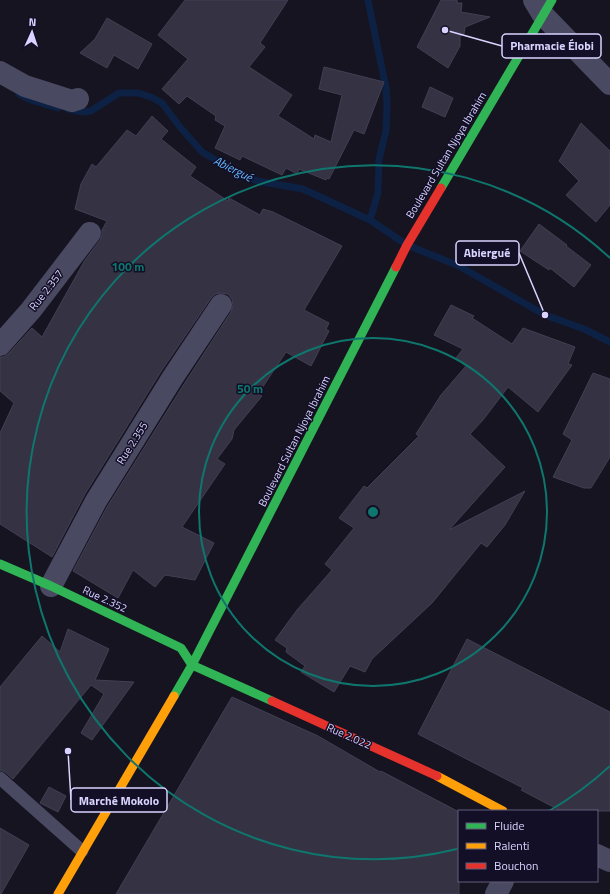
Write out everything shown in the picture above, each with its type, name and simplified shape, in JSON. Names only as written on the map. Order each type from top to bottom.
[{"type":"street","points":[[543,5],[610,84]]},
{"type":"street","name":"Boulevard Sultan Njoya Ibrahim","points":[[58,894],[82,850],[192,665],[406,246],[543,5]]},
{"type":"street","points":[[0,72],[25,86],[72,101],[78,99]]},
{"type":"street","name":"Rue 2.357","points":[[0,345],[31,310],[90,234]]},
{"type":"street","name":"Rue 2.355","points":[[51,586],[96,501],[173,377],[221,305]]},
{"type":"street","name":"Rue 2.352","points":[[0,564],[51,586],[181,648],[192,665]]},
{"type":"street","name":"Rue 2.022","points":[[192,665],[442,778],[501,810]]},
{"type":"street","points":[[598,855],[610,861]]},
{"type":"street","points":[[496,894],[502,882]]},
{"type":"lane","points":[[0,778],[82,850]]},
{"type":"building","points":[[185,0],[288,0],[260,43],[265,47],[249,67],[292,95],[278,116],[314,139],[315,135],[331,142],[342,95],[319,89],[324,67],[384,82],[364,134],[354,130],[329,179],[327,178],[326,180],[299,169],[297,174],[286,168],[282,175],[242,156],[240,160],[215,148],[225,126],[215,120],[216,116],[187,96],[179,104],[162,89],[188,59],[158,35]]},
{"type":"building","points":[[441,0],[457,0],[457,3],[462,3],[461,12],[490,17],[465,27],[464,34],[460,36],[460,46],[448,68],[417,47]]},
{"type":"building","points":[[107,18],[152,44],[138,69],[114,55],[107,68],[80,53],[95,39]]},
{"type":"building","points":[[430,87],[453,98],[445,117],[422,107]]},
{"type":"building","points":[[152,116],[168,131],[161,139],[196,167],[190,176],[228,201],[229,198],[260,215],[263,209],[273,212],[342,246],[304,310],[329,323],[326,329],[329,331],[311,366],[286,352],[258,394],[262,396],[234,430],[232,439],[217,459],[225,464],[182,527],[214,543],[195,580],[165,575],[155,587],[133,570],[118,598],[73,571],[107,507],[231,312],[233,305],[232,299],[228,294],[221,293],[215,294],[211,298],[162,370],[85,494],[52,557],[0,524],[0,433],[14,403],[0,391],[0,357],[4,357],[9,353],[32,328],[42,337],[85,260],[100,240],[102,230],[107,221],[75,209],[81,184],[92,164],[96,167],[127,130],[136,136]]},
{"type":"building","points":[[581,123],[610,151],[610,205],[596,222],[566,195],[579,181],[559,161]]},
{"type":"building","points":[[539,224],[591,265],[574,287],[550,268],[549,270],[520,251]]},
{"type":"building","points":[[451,305],[474,316],[472,318],[512,344],[523,328],[575,347],[568,364],[572,365],[538,412],[508,387],[483,420],[470,434],[505,467],[449,530],[525,491],[505,525],[487,547],[481,543],[432,603],[372,659],[365,672],[350,666],[334,692],[301,672],[305,666],[286,652],[287,648],[275,640],[297,610],[332,570],[325,564],[354,528],[339,518],[364,486],[367,488],[419,436],[416,434],[441,395],[466,366],[456,358],[463,349],[434,335]]},
{"type":"building","points":[[593,373],[610,379],[610,457],[591,488],[584,488],[553,477],[572,440],[563,434]]},
{"type":"building","points":[[68,629],[109,649],[95,680],[134,682],[92,740],[81,733],[104,694],[91,685],[13,779],[5,772],[0,770],[0,687],[42,636],[60,652]]},
{"type":"building","points":[[467,639],[610,712],[610,811],[559,810],[521,790],[523,788],[418,734]]},
{"type":"building","points":[[232,697],[318,736],[380,772],[381,771],[458,811],[459,894],[116,894]]},
{"type":"building","points":[[49,787],[66,796],[58,812],[40,803]]},
{"type":"building","points":[[0,828],[29,845],[1,894],[0,894]]},
{"type":"waterway","points":[[368,0],[386,88],[387,104],[386,131],[379,159],[378,193],[370,220]]},
{"type":"waterway","name":"Abiergué","points":[[68,109],[82,112],[91,111],[119,93],[138,93],[151,97],[162,103],[180,127],[202,152],[238,173],[257,181],[303,189],[370,220],[407,245],[459,266],[545,315],[584,329],[610,342]]},
{"type":"waterway","name":"Abiergué","points":[[19,94],[31,100],[58,108]]},
{"type":"traffic: fast","points":[[441,188],[552,0]]},
{"type":"traffic: fast","points":[[174,696],[192,665],[396,267]]},
{"type":"traffic: fast","points":[[0,564],[51,586],[181,648],[192,665],[272,701]]},
{"type":"traffic: slow","points":[[58,894],[174,696]]},
{"type":"traffic: slow","points":[[437,776],[501,810]]},
{"type":"traffic: jam","points":[[396,267],[407,245],[441,188]]},
{"type":"traffic: jam","points":[[272,701],[437,776]]},
{"type":"place","name":"Pharmacie Élobi","points":[[445,30]]},
{"type":"place","name":"Abiergué","points":[[545,315]]},
{"type":"place","name":"Marché Mokolo","points":[[68,751]]}]
